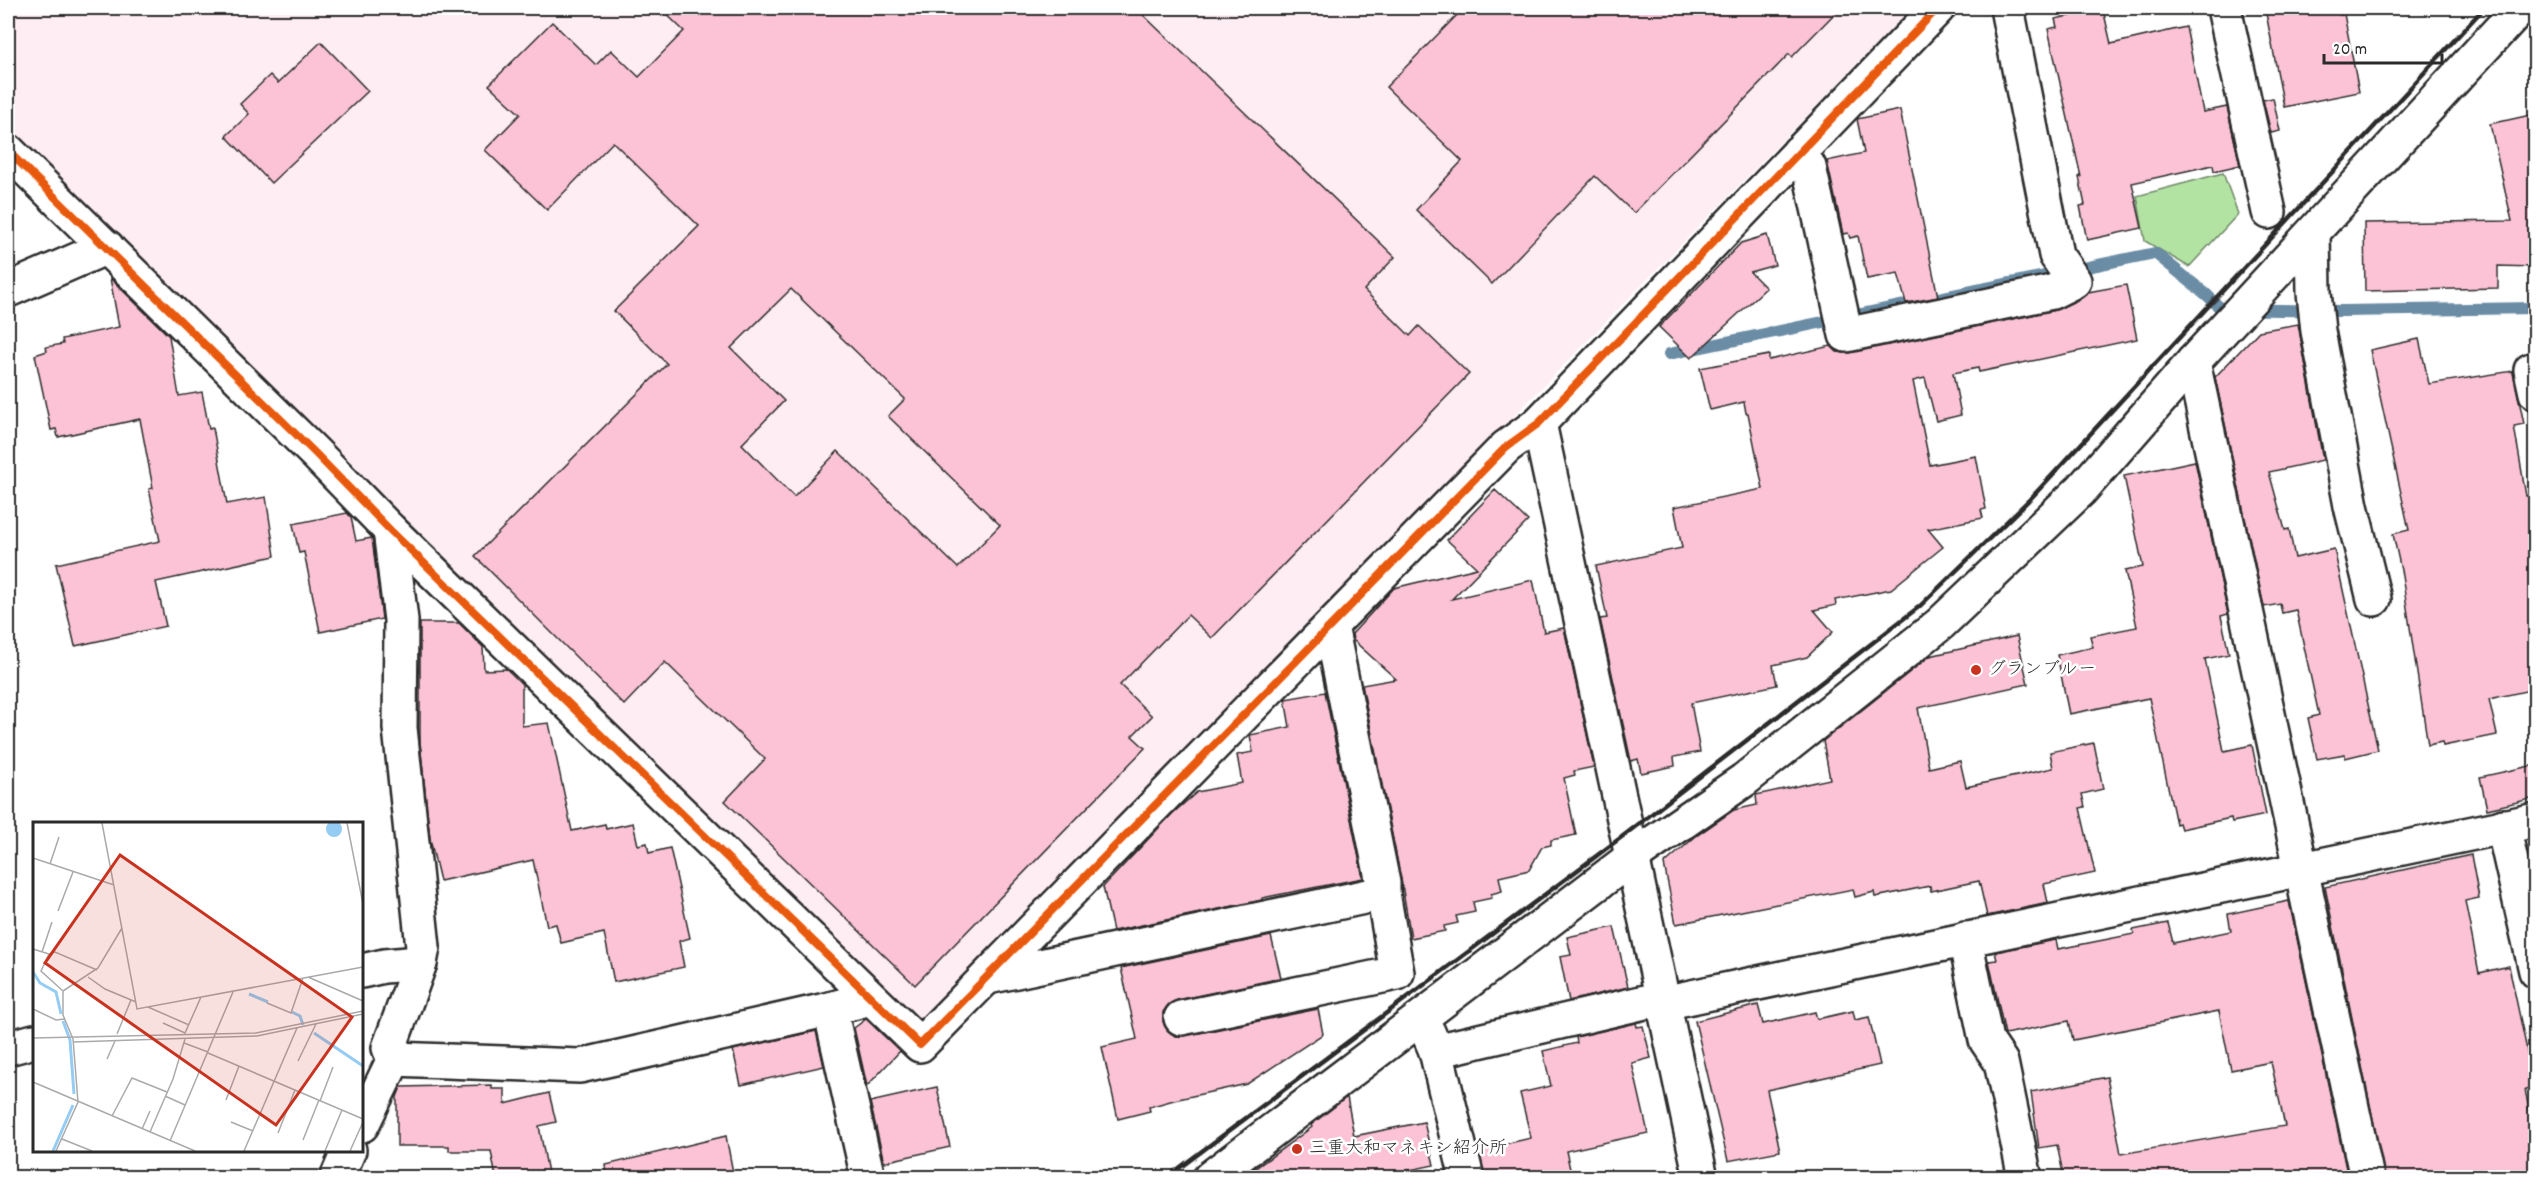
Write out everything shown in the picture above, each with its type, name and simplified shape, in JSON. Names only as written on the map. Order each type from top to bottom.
[{"type":"street","points":[[8,151],[390,530],[920,1045],[1506,447],[1539,423],[1938,8]]},
{"type":"street","points":[[1799,152],[1809,166],[1846,335],[2052,292],[2065,268],[2007,8]]},
{"type":"street","points":[[2224,8],[2269,212]]},
{"type":"street","points":[[1210,1178],[1631,858],[1744,780],[1940,624],[2081,490],[2193,362],[2520,8]]},
{"type":"street","points":[[2313,233],[2317,327],[2351,506],[2374,599]]},
{"type":"street","points":[[8,290],[107,247]]},
{"type":"street","points":[[2193,362],[2367,1178]]},
{"type":"street","points":[[1539,423],[1701,1178]]},
{"type":"street","points":[[390,530],[401,620],[400,728],[423,947],[420,963],[389,1048],[394,1059]]},
{"type":"street","points":[[1181,1018],[1397,973],[1383,883],[1331,626]]},
{"type":"street","points":[[1436,1051],[1663,1000],[2535,820]]},
{"type":"street","points":[[2503,826],[2535,971]]},
{"type":"street","points":[[988,977],[1383,893]]},
{"type":"street","points":[[1965,939],[1986,1040],[2001,1062],[2025,1178]]},
{"type":"street","points":[[363,970],[420,963]]},
{"type":"street","points":[[394,1059],[580,1066],[830,1010],[870,998]]},
{"type":"street","points":[[830,1010],[868,1178]]},
{"type":"street","points":[[1422,1018],[1436,1051],[1467,1178]]},
{"type":"street","points":[[8,1048],[33,1041]]},
{"type":"street","points":[[363,1123],[394,1059]]},
{"type":"street","points":[[337,1178],[348,1152]]},
{"type":"shaded area","points":[[8,8],[1912,8],[922,1023],[8,130]]},
{"type":"green space","points":[[2223,173],[2238,214],[2189,267],[2145,241],[2137,196]]},
{"type":"building","points":[[660,8],[1136,8],[1395,257],[1364,290],[1410,336],[1419,326],[1469,374],[1212,638],[1188,615],[1120,685],[1152,716],[1132,736],[1145,748],[915,985],[725,801],[765,759],[665,662],[624,705],[475,556],[667,364],[614,311],[699,226],[613,142],[547,210],[485,150],[520,114],[489,85],[552,22],[596,65],[611,50],[639,77],[684,31]],"holes":[[[791,289],[905,399],[888,416],[1000,525],[958,568],[838,451],[794,497],[742,444],[784,401],[731,348]]]},
{"type":"building","points":[[1464,8],[1840,8],[1792,57],[1789,54],[1634,213],[1595,176],[1492,284],[1416,210],[1462,161],[1386,87]]},
{"type":"building","points":[[2265,8],[2338,8],[2340,15],[2344,14],[2359,92],[2284,107]]},
{"type":"building","points":[[2103,9],[2111,44],[2186,27],[2203,112],[2227,107],[2240,165],[2214,171],[2213,165],[2132,183],[2142,228],[2087,240],[2080,206],[2085,205],[2079,177],[2081,177],[2048,29],[2057,27],[2055,19]]},
{"type":"building","points":[[321,42],[368,91],[271,183],[226,136],[249,114],[240,104],[270,75],[278,83]]},
{"type":"building","points":[[2273,98],[2280,131],[2271,133],[2263,100]]},
{"type":"building","points":[[1900,110],[1938,297],[1906,303],[1898,273],[1867,279],[1858,236],[1850,238],[1848,233],[1843,234],[1827,161],[1864,153],[1857,119]]},
{"type":"building","points":[[2535,114],[2535,267],[2498,266],[2498,288],[2365,291],[2364,223],[2512,221],[2490,124]]},
{"type":"building","points":[[1767,235],[1775,265],[1750,272],[1766,288],[1691,358],[1659,327],[1741,243]]},
{"type":"building","points":[[110,278],[169,336],[179,396],[202,392],[209,429],[213,428],[227,504],[266,497],[275,556],[156,582],[166,626],[75,646],[56,564],[160,541],[149,489],[153,488],[140,419],[58,437],[56,429],[51,430],[35,355],[47,351],[46,347],[63,344],[62,339],[119,327]]},
{"type":"building","points":[[2126,285],[2137,339],[1979,372],[1978,368],[1953,373],[1961,415],[1936,421],[1925,378],[1913,381],[1930,465],[1976,456],[1986,509],[1981,510],[1983,518],[1928,529],[1943,547],[1891,589],[1835,600],[1836,605],[1814,610],[1833,632],[1807,657],[1773,665],[1777,685],[1691,703],[1700,752],[1674,757],[1675,766],[1641,773],[1638,759],[1631,761],[1600,619],[1607,618],[1596,566],[1682,548],[1674,507],[1763,489],[1744,402],[1710,410],[1700,368],[1769,355],[1769,360],[1831,346],[1837,352],[1850,353],[2056,310],[2082,298],[2088,292]]},
{"type":"building","points":[[2298,324],[2323,460],[2269,472],[2285,530],[2289,529],[2295,558],[2334,549],[2378,750],[2345,758],[2345,754],[2317,759],[2308,718],[2319,715],[2296,610],[2282,613],[2280,604],[2264,607],[2215,377],[2259,331]]},
{"type":"building","points":[[2419,339],[2429,384],[2513,371],[2524,424],[2514,426],[2526,496],[2535,494],[2535,689],[2489,699],[2497,735],[2443,746],[2442,742],[2428,745],[2402,575],[2393,534],[2409,530],[2370,350]]},
{"type":"building","points":[[2195,461],[2228,614],[2221,616],[2229,654],[2205,659],[2224,751],[2252,745],[2266,815],[2232,822],[2231,818],[2181,829],[2179,823],[2176,824],[2149,698],[2069,714],[2057,655],[2093,647],[2090,636],[2137,627],[2125,571],[2143,567],[2124,476]]},
{"type":"building","points":[[1495,490],[1528,521],[1452,599],[1533,580],[1544,632],[1564,628],[1594,767],[1574,771],[1575,775],[1564,778],[1576,835],[1551,840],[1551,845],[1542,847],[1529,870],[1499,877],[1502,891],[1491,894],[1492,898],[1473,902],[1475,912],[1456,916],[1458,923],[1444,926],[1445,931],[1411,938],[1362,685],[1396,679],[1353,640],[1352,634],[1394,588],[1477,568],[1447,540]]},
{"type":"building","points":[[347,513],[351,517],[356,541],[372,538],[382,619],[320,632],[304,552],[299,553],[293,524]]},
{"type":"building","points":[[420,623],[459,623],[483,647],[484,670],[507,669],[522,684],[522,726],[549,723],[572,831],[605,824],[606,829],[633,823],[638,845],[647,843],[649,853],[670,848],[690,938],[679,941],[684,967],[614,982],[604,933],[561,943],[556,924],[547,926],[533,860],[440,881],[430,839],[420,742]]},
{"type":"building","points":[[2017,636],[2028,684],[1918,708],[1929,768],[1960,761],[1966,787],[2053,768],[2050,752],[2094,743],[2103,789],[2082,794],[2085,807],[2080,808],[2095,873],[2044,884],[2048,903],[1987,916],[1979,881],[1931,891],[1930,886],[1875,897],[1874,892],[1855,897],[1853,889],[1676,924],[1664,864],[1695,837],[1734,810],[1757,805],[1756,795],[1830,779],[1823,741],[1930,656]]},
{"type":"building","points":[[1325,692],[1363,878],[1113,931],[1103,887],[1172,814],[1197,792],[1242,783],[1237,755],[1253,752],[1250,735],[1290,727],[1285,699]]},
{"type":"building","points":[[2535,765],[2535,798],[2487,809],[2480,777]]},
{"type":"building","points":[[2471,855],[2479,898],[2465,901],[2479,973],[2509,966],[2535,1088],[2525,1090],[2535,1137],[2535,1178],[2385,1178],[2325,887]]},
{"type":"building","points":[[2289,901],[2348,1178],[2064,1178],[2057,1145],[2039,1148],[2031,1092],[2107,1077],[2121,1154],[2285,1126],[2271,1062],[2231,1070],[2219,1011],[2073,1040],[2069,1021],[2005,1034],[1989,961],[1997,960],[1995,952],[2056,940],[2058,949],[2134,934],[2133,930],[2168,923],[2173,943],[2231,931],[2228,914]]},
{"type":"building","points":[[1614,927],[1628,987],[1569,1001],[1560,957],[1571,955],[1567,937]]},
{"type":"building","points":[[1271,936],[1281,978],[1177,1000],[1169,1004],[1163,1012],[1163,1021],[1167,1030],[1175,1036],[1185,1036],[1318,1009],[1323,1034],[1247,1084],[1174,1100],[1149,1107],[1150,1111],[1118,1119],[1102,1047],[1137,1039],[1121,968]]},
{"type":"building","points":[[1758,1005],[1763,1024],[1815,1012],[1817,1019],[1853,1011],[1855,1020],[1869,1017],[1880,1065],[1767,1090],[1780,1151],[1728,1161],[1695,1021]]},
{"type":"building","points":[[866,1019],[900,1051],[867,1086],[854,1028]]},
{"type":"building","points":[[1636,1023],[1637,1027],[1643,1026],[1651,1058],[1632,1063],[1648,1133],[1566,1151],[1572,1178],[1485,1178],[1479,1150],[1531,1138],[1520,1093],[1551,1086],[1543,1051],[1577,1043],[1576,1037]]},
{"type":"building","points":[[816,1031],[824,1066],[741,1085],[733,1050]]},
{"type":"building","points":[[492,1085],[492,1089],[505,1089],[505,1104],[549,1093],[556,1122],[539,1126],[549,1178],[496,1178],[491,1151],[449,1151],[449,1146],[397,1146],[397,1097],[401,1087]]},
{"type":"building","points":[[937,1087],[950,1147],[884,1162],[870,1102]]},
{"type":"building","points":[[1347,1097],[1354,1136],[1424,1122],[1434,1165],[1372,1178],[1242,1178],[1312,1127],[1311,1125]]},
{"type":"building","points":[[726,1136],[734,1178],[607,1178],[606,1165]]},
{"type":"waterway","points":[[1669,354],[2155,253],[2221,309],[2343,311],[2536,308]]},
{"type":"railway","points":[[1166,1178],[1627,833],[1920,606],[2032,497],[2484,8]]},
{"type":"cycle path","points":[[8,151],[315,453],[390,530],[920,1045],[1506,447],[1539,423],[1938,8]]},
{"type":"place","name":"グランブルー","points":[[1976,670]]},
{"type":"place","name":"三重大和マネキン紹介所","points":[[1297,1149]]}]
